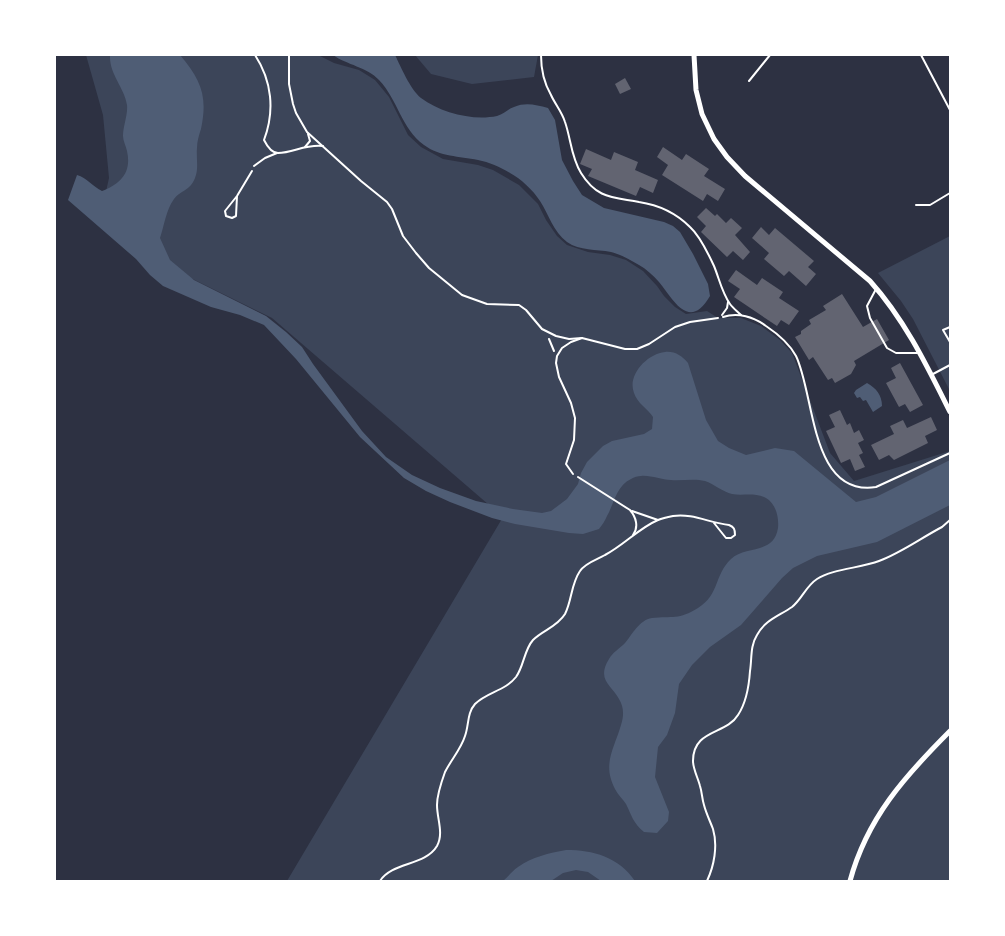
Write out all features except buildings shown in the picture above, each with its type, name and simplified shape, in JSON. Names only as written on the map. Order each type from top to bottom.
[{"type":"street","points":[[694,55],[696,90],[702,114],[714,139],[745,176],[865,276],[886,298],[905,326],[950,412]]},
{"type":"street","points":[[850,881],[869,833],[888,799],[914,767],[950,731]]},
{"type":"lane","points":[[255,55],[264,68],[271,96],[270,115],[264,140],[269,149],[277,153]]},
{"type":"lane","points":[[289,55],[289,84],[293,104],[296,113],[310,136],[310,141],[305,147]]},
{"type":"lane","points":[[749,81],[770,55]]},
{"type":"lane","points":[[921,55],[950,110]]},
{"type":"lane","points":[[307,132],[361,181],[388,202],[403,236],[416,253],[449,286],[462,296],[487,304],[519,305],[526,310],[542,329],[556,336],[569,339],[582,338],[625,349],[637,349],[649,344],[676,327],[690,322],[718,318]]},
{"type":"lane","points":[[254,166],[265,158],[277,153],[305,147],[323,146]]},
{"type":"lane","points":[[916,205],[930,205],[950,193]]},
{"type":"lane","points":[[876,288],[867,306],[868,312],[887,348],[896,353],[919,353]]},
{"type":"lane","points":[[950,327],[943,330],[950,342]]},
{"type":"lane","points":[[573,474],[566,464],[574,440],[575,418],[571,403],[559,377],[556,363],[557,356],[562,348],[582,338]]},
{"type":"lane","points":[[931,375],[950,365]]},
{"type":"path","points":[[541,55],[541,68],[546,84],[565,122],[572,155],[580,172],[591,186],[604,195],[620,200],[661,207],[679,216],[692,228],[713,265],[728,300],[741,315]]},
{"type":"path","points":[[238,196],[236,216],[232,218],[226,216],[225,211],[238,196],[254,166]]},
{"type":"path","points":[[718,318],[727,308],[728,300]]},
{"type":"path","points":[[718,318],[728,315],[741,315],[762,323],[789,345],[802,370],[816,435],[834,472],[843,481],[865,488],[876,487],[950,453]]},
{"type":"path","points":[[542,329],[553,348],[556,363]]},
{"type":"path","points":[[573,474],[630,510],[634,515],[636,524],[636,532],[632,537]]},
{"type":"path","points":[[630,510],[658,520]]},
{"type":"path","points":[[380,881],[382,877],[427,855],[436,847],[440,836],[437,805],[439,790],[450,761],[465,737],[468,717],[474,706],[483,698],[506,687],[514,680],[521,670],[533,640],[561,620],[566,611],[573,585],[580,569],[620,546],[658,520],[674,516],[690,516],[733,527],[734,535],[731,538],[726,538],[714,523]]},
{"type":"path","points":[[707,881],[712,869],[715,842],[693,761],[695,749],[706,735],[728,725],[737,717],[743,706],[750,673],[752,644],[763,625],[792,607],[818,578],[878,562],[950,520]]},
{"type":"shaded area","points":[[86,55],[318,55],[334,63],[359,70],[375,80],[389,97],[408,135],[421,147],[443,159],[478,165],[493,170],[519,185],[538,204],[557,236],[567,245],[588,252],[610,255],[626,260],[643,271],[675,307],[686,314],[707,311],[718,318],[741,318],[761,326],[780,340],[792,353],[830,453],[854,481],[950,451],[950,881],[287,881],[503,517],[272,318],[148,257],[101,214],[109,178],[103,115]]},
{"type":"shaded area","points":[[110,55],[180,55],[193,72],[201,89],[204,107],[197,143],[196,174],[191,186],[171,203],[160,238],[170,260],[194,280],[266,316],[286,332],[302,347],[362,431],[386,457],[412,475],[440,488],[476,501],[542,513],[551,511],[567,499],[578,484],[587,462],[603,446],[612,441],[644,434],[652,429],[653,417],[635,397],[633,379],[645,361],[658,354],[672,352],[678,354],[688,363],[706,420],[718,441],[729,448],[746,455],[775,448],[794,451],[856,502],[876,497],[950,460],[950,505],[877,542],[817,556],[793,568],[741,625],[710,647],[692,665],[679,684],[675,713],[667,735],[658,747],[655,777],[669,812],[668,821],[657,833],[644,832],[635,822],[626,804],[616,791],[609,772],[610,757],[622,722],[623,712],[621,702],[606,682],[605,666],[612,655],[625,643],[636,628],[647,619],[680,616],[698,608],[710,597],[722,571],[731,559],[771,542],[778,528],[776,511],[772,504],[762,496],[732,494],[701,480],[667,480],[639,476],[632,478],[622,486],[599,529],[583,534],[515,524],[492,518],[450,502],[404,478],[360,437],[296,359],[264,325],[240,315],[211,307],[163,286],[136,259],[68,200],[77,175],[102,191],[119,181],[128,166],[127,151],[123,140],[127,105],[114,74]]},
{"type":"shaded area","points":[[333,55],[395,55],[417,94],[429,103],[448,112],[488,117],[502,114],[518,105],[527,104],[548,108],[555,120],[562,160],[582,195],[604,208],[664,222],[673,226],[680,232],[693,254],[708,284],[710,296],[702,306],[695,311],[688,312],[676,303],[657,279],[639,265],[614,253],[583,248],[567,242],[555,228],[537,197],[514,175],[490,163],[443,154],[430,149],[416,138],[410,130],[391,96],[379,80],[369,72]]},
{"type":"shaded area","points":[[415,55],[538,55],[534,77],[472,84],[431,74]]},
{"type":"shaded area","points":[[950,236],[950,391],[913,319],[878,273]]},
{"type":"shaded area","points":[[867,383],[878,392],[882,402],[882,406],[873,412],[866,400],[863,401],[860,397],[857,398],[854,393]]},
{"type":"shaded area","points":[[566,850],[586,851],[605,856],[621,866],[635,881],[601,881],[588,872],[576,870],[563,873],[551,881],[503,881],[516,869],[535,858]]}]
